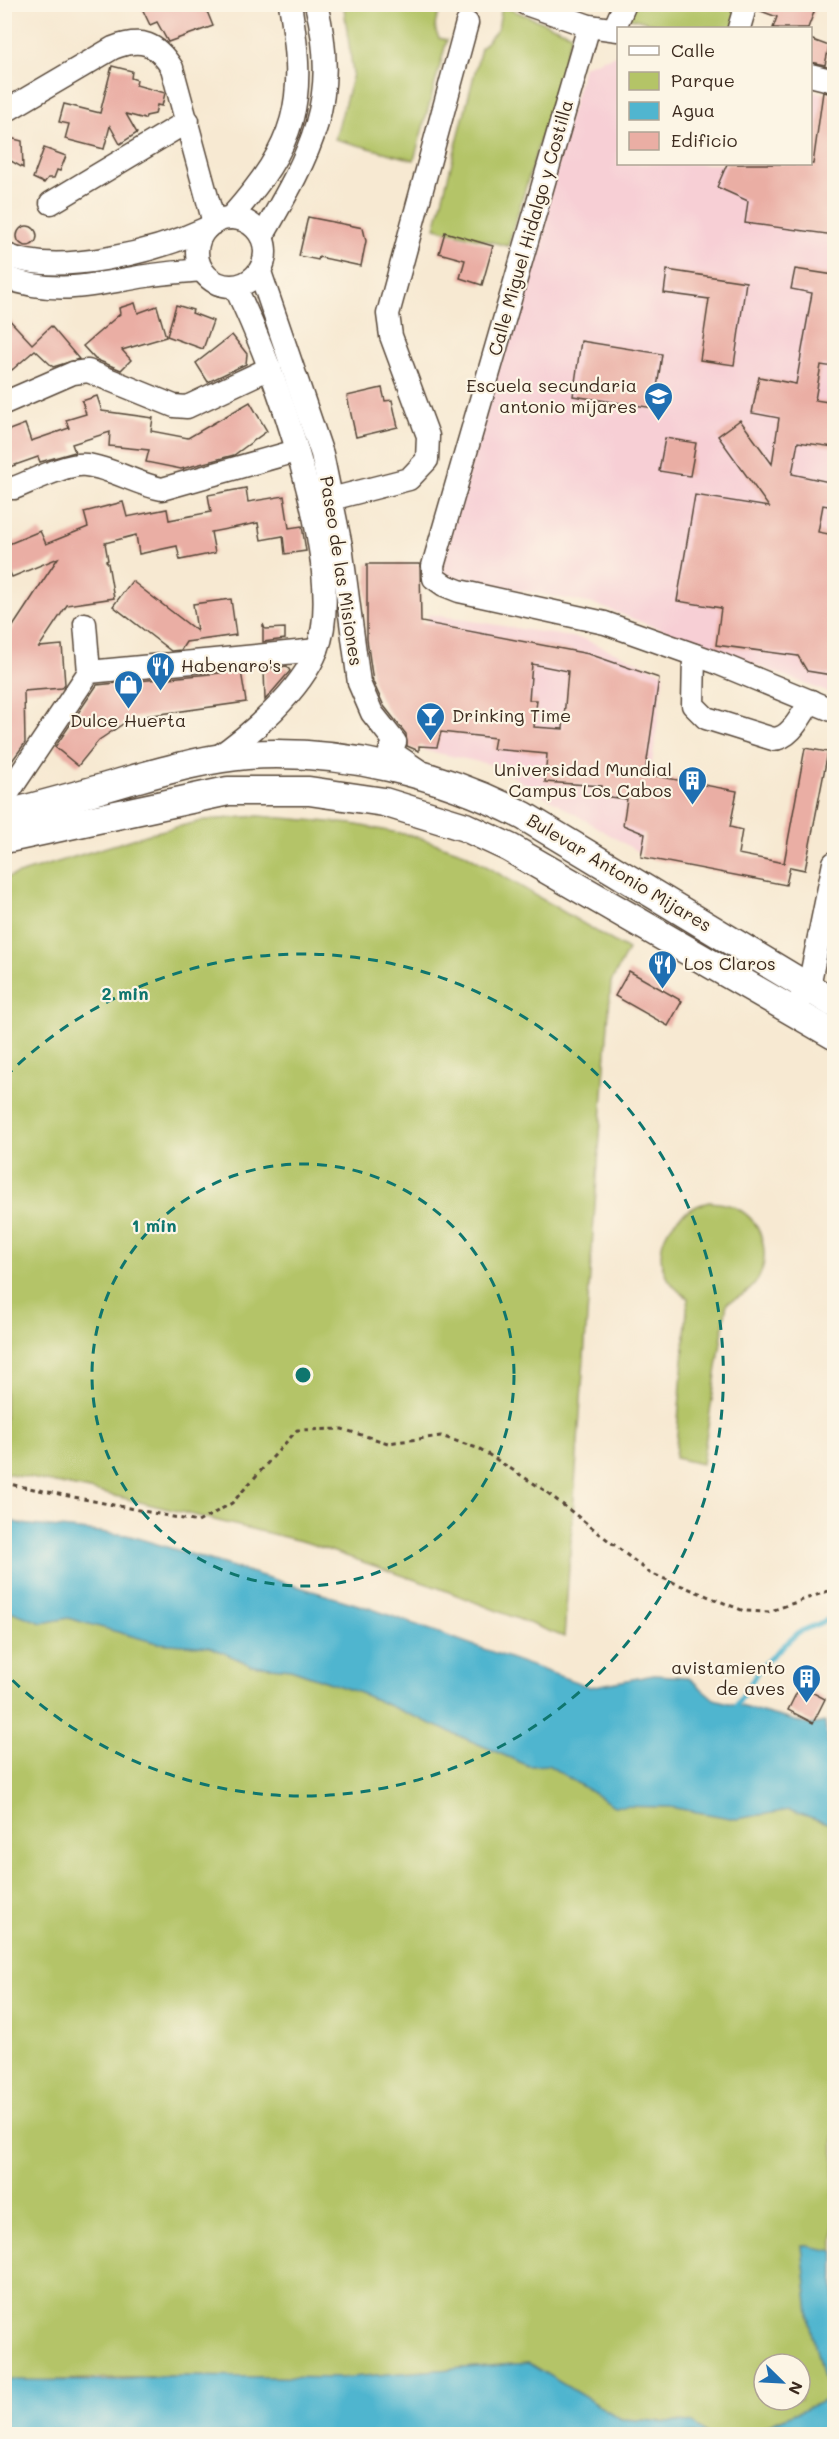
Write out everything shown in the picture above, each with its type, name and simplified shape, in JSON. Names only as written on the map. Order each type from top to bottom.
[{"type":"main road","name":"Bulevar Antonio Mijares","points":[[4,815],[212,760],[247,755],[316,757],[358,762],[426,776],[468,790],[524,816],[834,1003]]},
{"type":"main road","name":"Bulevar Antonio Mijares","points":[[4,839],[115,817],[185,798],[228,791],[309,791],[384,802],[465,827],[510,848],[834,1035]]},
{"type":"street","points":[[4,254],[39,263],[65,264],[149,248],[217,223],[243,220],[254,226],[262,237],[266,255],[260,272],[249,282],[235,287],[222,286],[210,280],[201,270],[197,256],[199,240],[217,223],[271,168],[284,142],[294,111],[299,80],[290,4]]},
{"type":"street","points":[[262,237],[291,188],[316,131],[325,80],[324,46],[316,4]]},
{"type":"street","points":[[526,4],[589,26],[616,29],[625,4]]},
{"type":"street","points":[[739,27],[747,4]]},
{"type":"street","points":[[332,499],[409,479],[427,460],[428,436],[391,336],[388,314],[467,22]]},
{"type":"street","name":"Calle Miguel Hidalgo y Costilla","points":[[589,26],[433,566],[434,578],[459,591],[605,623],[694,655],[834,711]]},
{"type":"street","points":[[4,112],[113,48],[129,42],[146,43],[162,52],[172,68],[217,223]]},
{"type":"street","points":[[812,76],[834,81]]},
{"type":"street","points":[[51,203],[188,121]]},
{"type":"street","points":[[4,277],[21,283],[59,288],[86,288],[145,276],[201,270]]},
{"type":"street","name":"Paseo de las Misiones","points":[[260,272],[322,454],[341,546],[358,683],[372,713],[395,742],[390,751],[426,776]]},
{"type":"street","name":"Paseo de las Misiones","points":[[212,760],[255,728],[288,692],[317,650],[325,616],[323,580],[312,507],[270,368],[257,331],[235,287]]},
{"type":"street","points":[[4,403],[73,373],[88,370],[174,406],[187,407],[270,368]]},
{"type":"street","points":[[4,488],[14,488],[73,466],[85,465],[146,486],[162,489],[296,451]]},
{"type":"street","points":[[4,799],[89,672],[86,624]]},
{"type":"street","points":[[89,672],[317,650]]},
{"type":"street","points":[[694,655],[693,705],[706,718],[773,739],[781,739],[790,732],[811,701]]},
{"type":"street","points":[[106,787],[115,817]]},
{"type":"street","points":[[793,1011],[809,986],[834,863]]},
{"type":"path","points":[[4,1483],[198,1522],[232,1503],[297,1430],[342,1429],[388,1443],[441,1436],[480,1449],[544,1490],[650,1573],[744,1611],[768,1612],[834,1588]]},
{"type":"shaded area","name":"Escuela secundaria antonio mijares","points":[[617,54],[617,165],[812,165],[812,90],[834,96],[834,677],[832,694],[594,604],[439,575],[584,66]]},
{"type":"shaded area","points":[[428,614],[584,639],[664,673],[640,853],[493,765],[423,750]]},
{"type":"green space","points":[[346,5],[445,5],[437,17],[435,29],[439,38],[447,40],[414,160],[335,139],[353,74],[344,8]]},
{"type":"green space","points":[[630,5],[741,5],[733,27],[667,27],[626,17]]},
{"type":"green space","points":[[502,6],[572,34],[508,246],[435,228],[481,48],[498,29]]},
{"type":"green space","points":[[259,816],[352,824],[414,836],[464,853],[628,950],[611,982],[564,1637],[439,1588],[305,1542],[90,1490],[5,1473],[5,878],[156,832],[206,820]]},
{"type":"green space","points":[[709,1202],[733,1206],[749,1217],[760,1234],[764,1255],[760,1276],[754,1285],[727,1303],[702,1464],[675,1458],[688,1298],[674,1286],[665,1272],[661,1258],[662,1244],[668,1230],[678,1218],[692,1208]]},
{"type":"green space","points":[[5,1609],[42,1623],[68,1618],[157,1643],[211,1647],[251,1665],[290,1669],[360,1693],[529,1766],[548,1765],[614,1806],[670,1807],[736,1819],[789,1810],[834,1825],[834,2251],[802,2245],[810,2323],[828,2399],[812,2406],[812,2352],[752,2352],[752,2412],[798,2412],[746,2434],[707,2434],[691,2423],[621,2419],[528,2363],[340,2378],[172,2376],[5,2382]]},
{"type":"water","points":[[5,1519],[21,1524],[127,1535],[372,1609],[590,1687],[654,1675],[688,1677],[714,1699],[810,1725],[825,1722],[827,1741],[834,1747],[834,1825],[789,1810],[736,1819],[670,1807],[614,1806],[548,1765],[529,1766],[360,1693],[291,1669],[251,1665],[211,1647],[157,1643],[68,1618],[42,1623],[5,1609]]},
{"type":"water","points":[[802,2245],[834,2251],[834,2434],[746,2434],[798,2412],[812,2412],[812,2406],[828,2399],[810,2323]]},
{"type":"water","points":[[528,2363],[621,2419],[691,2423],[707,2434],[5,2434],[5,2382],[13,2380],[98,2381],[172,2376],[340,2378]]},
{"type":"building","points":[[140,4],[185,4],[187,9],[204,4],[213,26],[168,42],[157,22],[150,25]]},
{"type":"building","points":[[759,4],[817,4],[808,27],[773,27],[777,17],[758,10]]},
{"type":"building","points":[[812,40],[829,46],[825,65],[812,62]]},
{"type":"building","points":[[112,66],[132,71],[131,78],[137,80],[136,85],[165,93],[162,106],[157,105],[155,114],[146,116],[145,119],[126,114],[137,133],[120,144],[110,126],[104,149],[65,139],[69,124],[59,122],[64,104],[100,113]]},
{"type":"building","points":[[823,92],[834,94],[834,235],[745,223],[748,201],[717,187],[727,165],[813,164]]},
{"type":"building","points":[[10,138],[22,141],[23,168],[4,157]]},
{"type":"building","points":[[44,148],[66,156],[60,171],[57,170],[54,178],[48,178],[44,183],[33,178]]},
{"type":"building","points":[[308,217],[363,228],[366,241],[361,266],[319,257],[318,260],[299,256]]},
{"type":"building","points":[[23,226],[31,226],[37,232],[37,240],[31,246],[23,246],[17,240],[17,232]]},
{"type":"building","points":[[445,232],[493,246],[482,285],[460,278],[465,260],[439,253]]},
{"type":"building","points":[[795,269],[834,275],[834,367],[821,365],[815,400],[834,403],[834,447],[798,442],[792,474],[834,483],[834,507],[823,505],[818,532],[834,535],[832,675],[807,671],[798,656],[716,645],[721,608],[677,601],[695,495],[769,507],[718,436],[740,420],[772,464],[779,418],[752,413],[759,377],[796,384],[812,293],[791,289]]},
{"type":"building","points":[[667,270],[746,282],[734,365],[700,360],[709,299],[664,293]]},
{"type":"building","points":[[135,303],[138,313],[157,306],[166,337],[122,350],[131,360],[121,370],[95,359],[83,346],[120,314],[119,308]]},
{"type":"building","points":[[176,305],[193,310],[192,313],[213,321],[203,349],[167,336]]},
{"type":"building","points":[[4,314],[32,344],[51,326],[79,359],[53,367],[35,350],[12,370],[4,361]]},
{"type":"building","points":[[232,335],[247,354],[246,364],[208,382],[196,363]]},
{"type":"building","points":[[581,341],[662,354],[654,408],[573,396]]},
{"type":"building","points":[[382,388],[385,401],[392,400],[398,427],[356,437],[347,396]]},
{"type":"building","points":[[97,396],[102,411],[153,418],[151,431],[188,438],[250,402],[267,431],[234,455],[181,469],[146,462],[149,450],[109,446],[110,432],[72,444],[75,452],[40,462],[38,457],[4,469],[4,432],[25,424],[31,441],[69,428],[66,420],[86,414],[82,401]]},
{"type":"building","points":[[665,438],[696,443],[690,476],[659,471]]},
{"type":"building","points":[[246,488],[248,502],[284,496],[289,528],[302,526],[306,551],[285,554],[283,536],[261,540],[258,523],[211,532],[215,553],[180,560],[177,546],[139,554],[136,535],[105,543],[108,560],[106,561],[114,598],[67,605],[39,647],[62,645],[65,684],[62,688],[24,691],[25,743],[4,772],[4,640],[58,558],[12,577],[4,559],[4,546],[40,531],[46,544],[88,527],[84,512],[123,502],[127,517],[167,509],[169,520],[211,512],[208,495]]},
{"type":"building","points":[[367,564],[420,564],[421,622],[589,654],[659,678],[645,774],[737,791],[730,827],[742,830],[738,854],[784,863],[805,748],[828,752],[805,870],[790,867],[786,885],[641,857],[645,834],[623,825],[627,799],[601,796],[602,786],[545,782],[547,754],[493,749],[495,738],[441,732],[437,747],[419,746],[419,751],[407,746],[406,734],[384,706],[373,682],[367,639]],"holes":[[[532,664],[568,671],[563,729],[534,727],[537,700],[529,700]]]},
{"type":"building","points":[[132,581],[197,631],[193,604],[231,599],[236,635],[186,642],[181,650],[171,651],[113,606]]},
{"type":"building","points":[[263,624],[265,629],[285,628],[285,639],[263,642]]},
{"type":"building","points":[[287,666],[290,671],[265,700],[264,669]]},
{"type":"building","points":[[241,671],[246,702],[132,718],[99,740],[78,766],[55,747],[97,685]]},
{"type":"building","points":[[629,971],[682,1001],[668,1026],[615,996]]},
{"type":"building","name":"avistamiento de aves","points":[[800,1686],[825,1699],[813,1723],[788,1710]]},
{"type":"waterway","points":[[733,1711],[762,1665],[799,1632],[834,1617]]},
{"type":"place","name":"Escuela secundaria antonio mijares","points":[[658,422]]},
{"type":"place","name":"Habenaro's","points":[[160,692]]},
{"type":"place","name":"Dulce Huerta","points":[[128,710]]},
{"type":"place","name":"Drinking Time","points":[[431,742]]},
{"type":"place","name":"Universidad Mundial Campus Los Cabos","points":[[693,806]]},
{"type":"place","name":"Los Claros","points":[[663,990]]},
{"type":"place","name":"avistamiento de aves","points":[[806,1704]]}]
